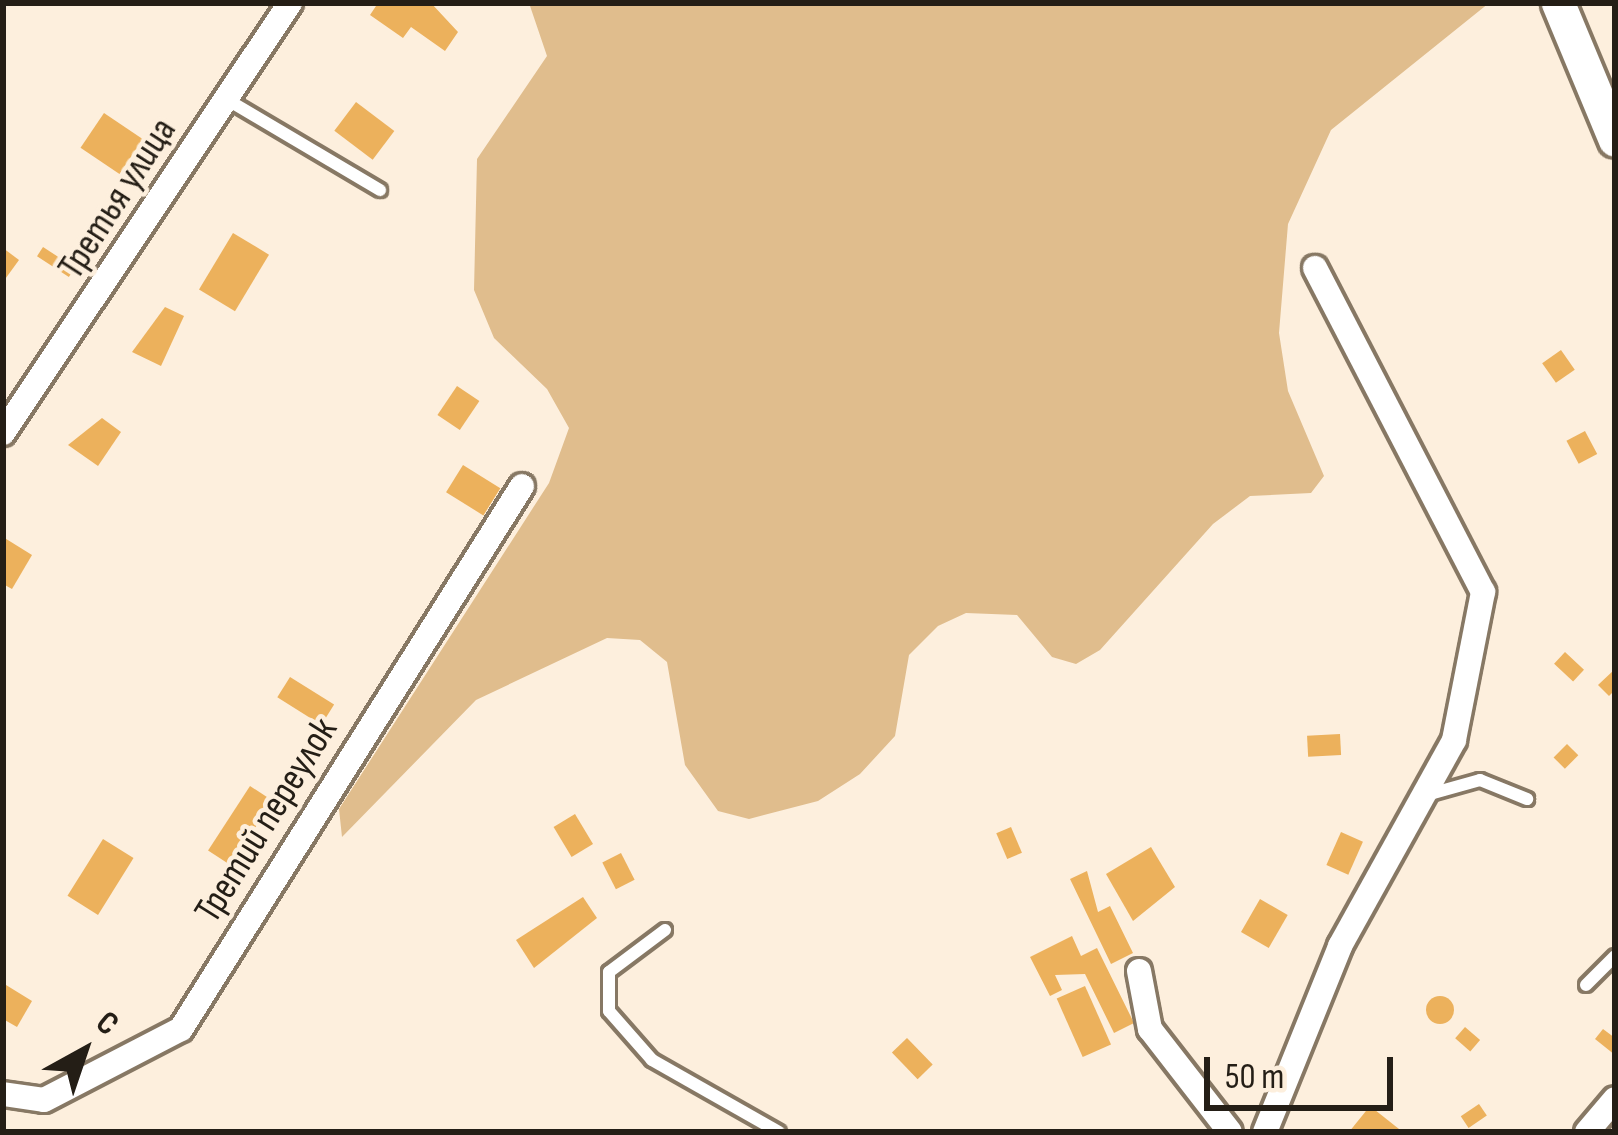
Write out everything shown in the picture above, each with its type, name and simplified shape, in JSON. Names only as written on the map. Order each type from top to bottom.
[{"type":"street","name":"Третья улица","points":[[3,433],[290,3]]},
{"type":"street","points":[[1558,3],[1615,140]]},
{"type":"street","points":[[1265,1132],[1340,946],[1454,740],[1484,592],[1315,268]]},
{"type":"street","name":"Третий переулок","points":[[3,1094],[44,1100],[181,1029],[522,486]]},
{"type":"street","points":[[1139,971],[1150,1029],[1230,1132]]},
{"type":"street","points":[[1587,1132],[1615,1099]]},
{"type":"lane","points":[[226,99],[380,190]]},
{"type":"lane","points":[[1424,797],[1480,780],[1527,799]]},
{"type":"lane","points":[[665,930],[609,972],[609,1011],[652,1060],[779,1132]]},
{"type":"lane","points":[[1586,986],[1615,956]]},
{"type":"shaded area","points":[[529,3],[1489,3],[1331,130],[1288,224],[1279,333],[1288,391],[1324,476],[1311,493],[1250,496],[1213,524],[1100,650],[1076,664],[1052,657],[1017,615],[966,613],[938,626],[909,655],[895,736],[860,774],[818,801],[749,819],[718,811],[685,765],[667,662],[640,640],[607,638],[476,700],[342,837],[339,809],[549,483],[569,428],[547,389],[494,338],[474,290],[477,159],[547,56]]},
{"type":"building","points":[[378,3],[431,3],[458,32],[445,51],[411,27],[403,38],[370,15]]},
{"type":"building","points":[[356,102],[394,131],[373,160],[334,131]]},
{"type":"building","points":[[104,113],[143,139],[119,174],[81,148]]},
{"type":"building","points":[[233,233],[269,255],[235,311],[199,290]]},
{"type":"building","points":[[43,247],[75,268],[69,277],[37,256]]},
{"type":"building","points":[[3,248],[19,260],[3,282]]},
{"type":"building","points":[[165,307],[184,316],[161,366],[132,352]]},
{"type":"building","points":[[1561,350],[1575,370],[1556,383],[1542,363]]},
{"type":"building","points":[[457,386],[479,401],[460,430],[437,415]]},
{"type":"building","points":[[102,418],[121,432],[98,466],[68,445]]},
{"type":"building","points":[[1585,431],[1597,454],[1579,464],[1566,441]]},
{"type":"building","points":[[463,465],[500,488],[483,515],[446,492]]},
{"type":"building","points":[[3,537],[32,555],[12,589],[3,584]]},
{"type":"building","points":[[1565,652],[1584,670],[1573,681],[1554,664]]},
{"type":"building","points":[[1615,669],[1615,690],[1609,696],[1598,685]]},
{"type":"building","points":[[290,677],[334,705],[321,725],[277,697]]},
{"type":"building","points":[[1340,734],[1341,755],[1308,757],[1307,736]]},
{"type":"building","points":[[1567,744],[1578,755],[1565,769],[1554,757]]},
{"type":"building","points":[[250,786],[273,801],[231,865],[208,851]]},
{"type":"building","points":[[575,814],[593,844],[572,857],[554,827]]},
{"type":"building","points":[[1011,827],[1022,853],[1007,859],[996,833]]},
{"type":"building","points":[[1341,832],[1363,842],[1348,875],[1326,865]]},
{"type":"building","points":[[103,839],[134,858],[98,915],[67,896]]},
{"type":"building","points":[[1151,847],[1175,887],[1133,921],[1106,874]]},
{"type":"building","points":[[621,853],[635,880],[616,889],[602,863]]},
{"type":"building","points":[[1087,871],[1098,912],[1110,906],[1133,953],[1111,964],[1070,879]]},
{"type":"building","points":[[583,897],[597,918],[534,968],[516,940]]},
{"type":"building","points":[[1260,899],[1288,915],[1269,948],[1241,932]]},
{"type":"building","points":[[1072,936],[1081,956],[1097,948],[1134,1023],[1114,1033],[1085,974],[1055,975],[1062,990],[1050,996],[1030,957]]},
{"type":"building","points":[[6,985],[32,1001],[17,1027],[3,1019]]},
{"type":"building","points":[[1085,986],[1111,1044],[1083,1057],[1057,999]]},
{"type":"building","points":[[1440,996],[1450,1000],[1454,1010],[1450,1020],[1440,1024],[1430,1020],[1426,1010],[1430,1000]]},
{"type":"building","points":[[1465,1027],[1480,1040],[1470,1051],[1455,1038]]},
{"type":"building","points":[[1603,1029],[1615,1038],[1615,1055],[1595,1039]]},
{"type":"building","points":[[907,1038],[933,1065],[918,1079],[892,1053]]},
{"type":"building","points":[[1479,1104],[1487,1116],[1469,1128],[1461,1116]]},
{"type":"building","points":[[1370,1106],[1399,1129],[1397,1132],[1349,1132]]}]
